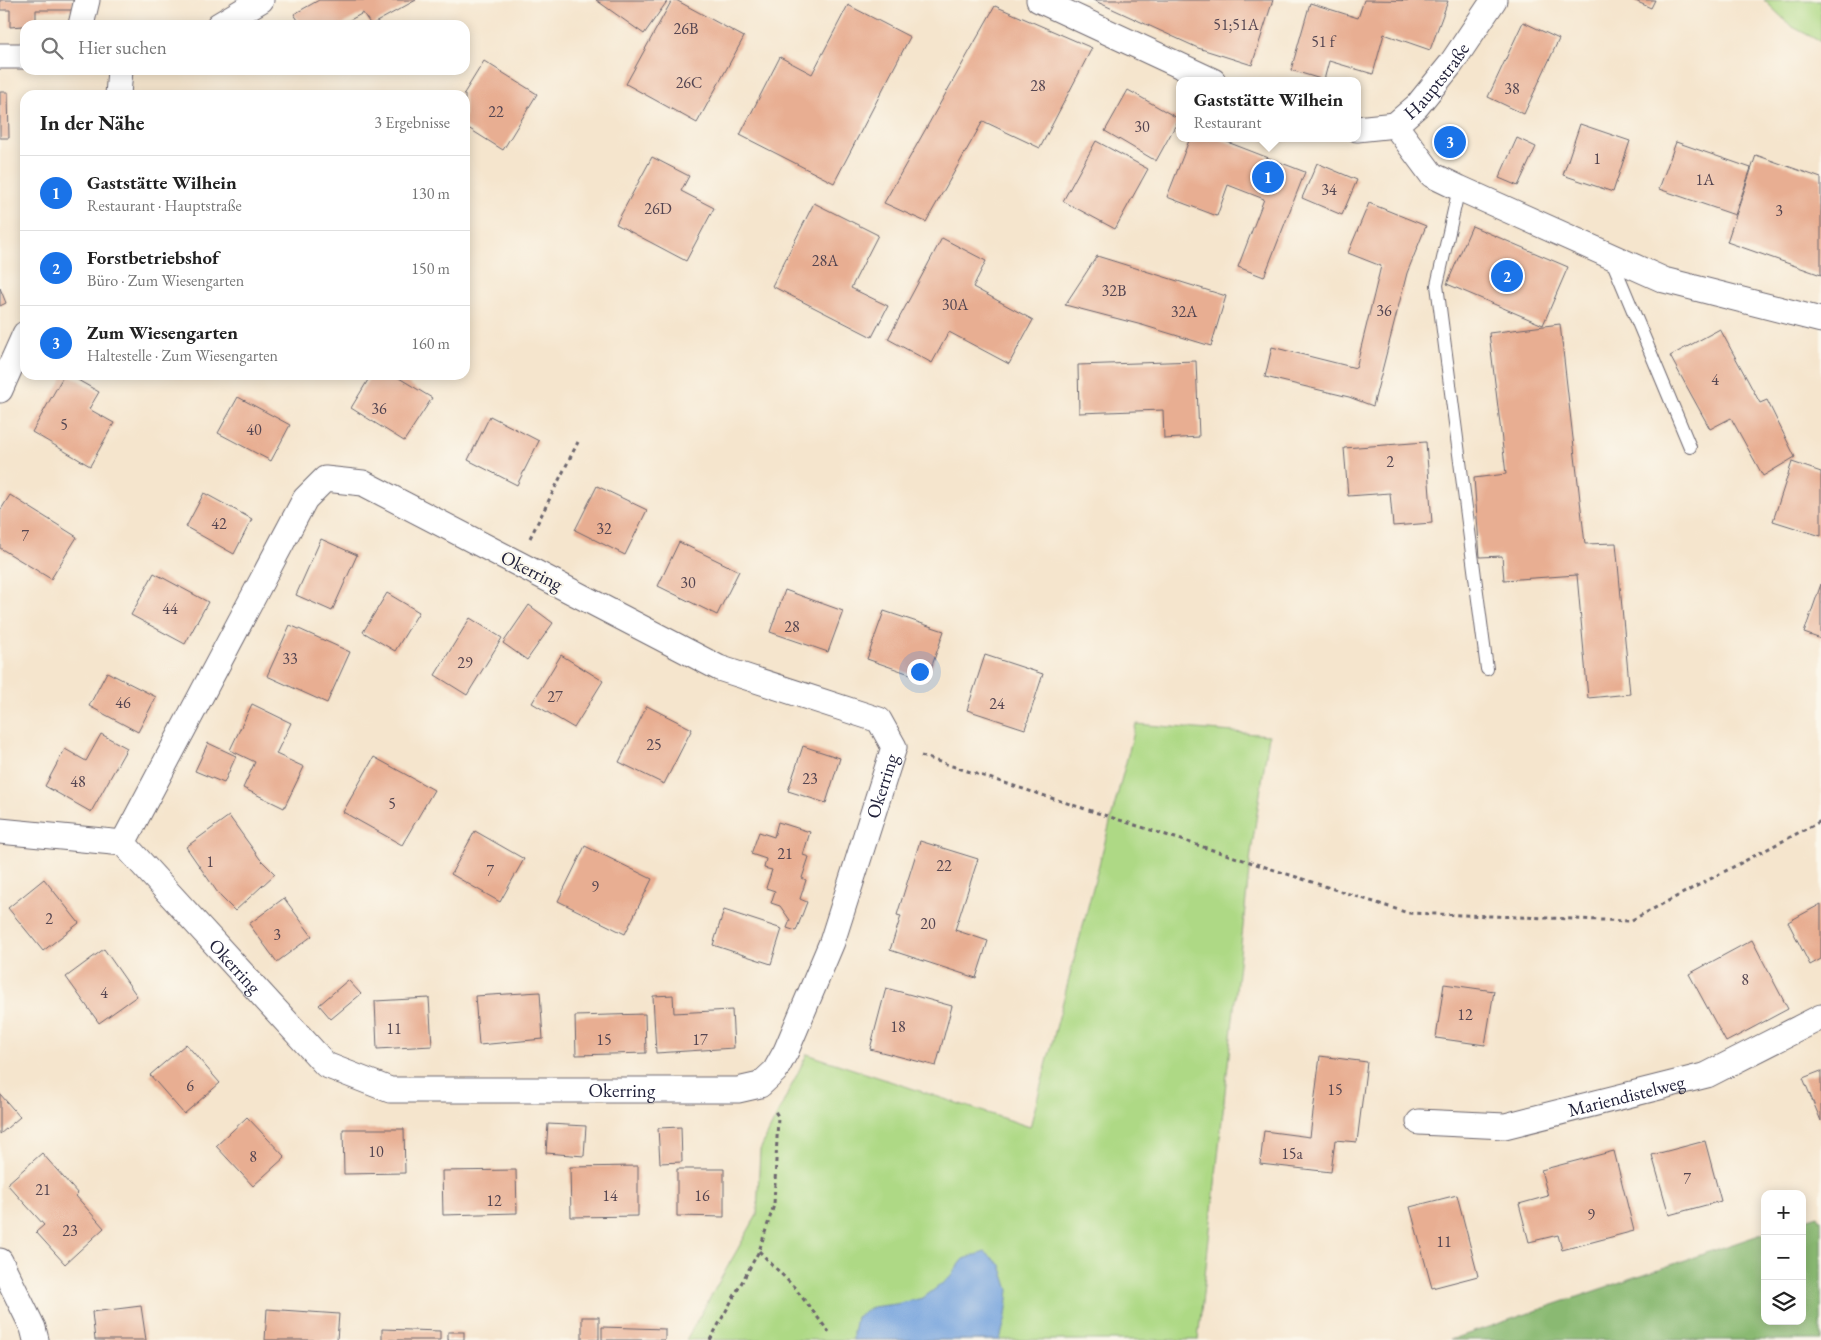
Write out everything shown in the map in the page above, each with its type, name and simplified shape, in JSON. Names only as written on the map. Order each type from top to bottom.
[{"type":"street","points":[[82,20],[87,0]]},
{"type":"street","points":[[228,20],[261,0]]},
{"type":"street","points":[[1039,0],[1204,77]]},
{"type":"street","name":"Hauptstraße","points":[[1361,129],[1396,125],[1417,106],[1451,64],[1494,0]]},
{"type":"street","points":[[0,56],[20,56]]},
{"type":"street","points":[[118,90],[120,75]]},
{"type":"street","points":[[1396,125],[1432,175],[1459,188],[1664,280],[1821,320]]},
{"type":"street","points":[[0,390],[20,345]]},
{"type":"street","name":"Okerring","points":[[325,480],[363,483],[518,563],[719,668],[879,720],[894,747],[832,942],[786,1051],[775,1071],[760,1086],[738,1090],[390,1090],[326,1065],[123,843],[305,498],[325,480]]},
{"type":"street","points":[[0,831],[123,843]]},
{"type":"street","name":"Mariendistelweg","points":[[1419,1122],[1505,1126],[1708,1076],[1821,1017]]},
{"type":"street","points":[[0,1261],[33,1328],[36,1340]]},
{"type":"lane","points":[[1459,188],[1437,285],[1487,669]]},
{"type":"lane","points":[[1610,256],[1690,447]]},
{"type":"path","points":[[518,563],[578,442]]},
{"type":"path","points":[[894,747],[1408,913],[1630,922],[1821,821]]},
{"type":"path","points":[[710,1340],[758,1251],[774,1205],[778,1116],[760,1086]]},
{"type":"path","points":[[758,1251],[794,1287],[829,1332]]},
{"type":"green space","points":[[1764,0],[1821,0],[1821,42],[1791,26]]},
{"type":"green space","points":[[1136,724],[1269,735],[1251,853],[1198,1340],[686,1340],[757,1215],[760,1150],[807,1054],[1030,1127]]},
{"type":"green space","points":[[1818,1215],[1821,1221],[1821,1340],[1450,1340],[1761,1234],[1761,1325],[1806,1325],[1806,1219]]},
{"type":"water","points":[[985,1252],[1001,1265],[1009,1290],[1006,1316],[1000,1340],[853,1340],[856,1317],[872,1307],[923,1298],[947,1280],[964,1259]]},
{"type":"building","points":[[0,0],[73,0],[73,10],[36,10],[36,20],[20,20],[20,26],[10,27],[10,10],[0,10]]},
{"type":"building","points":[[319,0],[416,0],[380,20],[368,20],[363,13],[350,20],[298,20],[294,14]]},
{"type":"building","points":[[596,0],[668,0],[644,34]]},
{"type":"building","points":[[672,0],[676,0],[744,37],[697,123],[626,84]]},
{"type":"building","points":[[1093,0],[1273,0],[1252,65],[1198,48]]},
{"type":"building","points":[[1364,0],[1448,1],[1430,50],[1384,34],[1373,74],[1329,61],[1325,77],[1314,77],[1291,70],[1310,3],[1358,18]]},
{"type":"building","points":[[1633,0],[1655,0],[1651,8]]},
{"type":"building","points":[[848,5],[910,37],[834,183],[740,135],[780,57],[812,74]]},
{"type":"building","points":[[995,6],[1092,48],[1040,148],[983,121],[926,222],[884,203]]},
{"type":"building","points":[[1523,22],[1559,39],[1524,114],[1488,97]]},
{"type":"building","points":[[484,61],[537,94],[503,150],[470,129],[470,90],[466,90]]},
{"type":"building","points":[[1128,90],[1176,117],[1176,124],[1156,161],[1105,131]]},
{"type":"building","points":[[0,92],[8,92],[9,138],[0,138]]},
{"type":"building","points":[[1580,124],[1630,141],[1613,192],[1563,175]]},
{"type":"building","points":[[1517,138],[1536,147],[1518,186],[1499,178]]},
{"type":"building","points":[[1096,141],[1148,169],[1115,229],[1063,201]]},
{"type":"building","points":[[1188,142],[1227,142],[1305,172],[1264,277],[1238,267],[1264,199],[1228,185],[1217,216],[1167,197]]},
{"type":"building","points":[[1676,142],[1751,168],[1735,215],[1659,189]]},
{"type":"building","points":[[1756,155],[1821,178],[1821,275],[1727,242]]},
{"type":"building","points":[[652,157],[689,176],[681,191],[714,208],[686,261],[616,224]]},
{"type":"building","points":[[1317,163],[1357,180],[1342,215],[1302,198]]},
{"type":"building","points":[[814,203],[878,235],[851,288],[888,306],[872,337],[772,286]]},
{"type":"building","points":[[1369,203],[1426,226],[1407,273],[1373,406],[1349,397],[1265,377],[1272,347],[1356,368],[1381,266],[1348,253]]},
{"type":"building","points":[[1472,226],[1568,267],[1543,325],[1447,284]]},
{"type":"building","points":[[942,238],[986,261],[973,287],[1033,320],[1009,364],[949,332],[932,363],[888,339]]},
{"type":"building","points":[[1097,256],[1226,296],[1211,346],[1142,325],[1065,305]]},
{"type":"building","points":[[0,288],[6,303],[0,306]]},
{"type":"building","points":[[1560,324],[1585,544],[1616,543],[1630,694],[1588,698],[1577,575],[1504,580],[1502,556],[1480,557],[1474,478],[1506,474],[1489,333]]},
{"type":"building","points":[[1720,329],[1760,403],[1767,400],[1795,457],[1763,476],[1731,418],[1710,429],[1670,356]]},
{"type":"building","points":[[1196,361],[1199,437],[1164,439],[1163,410],[1079,413],[1078,365]]},
{"type":"building","points":[[61,380],[78,380],[99,392],[89,409],[114,423],[90,466],[32,432]]},
{"type":"building","points":[[368,380],[402,380],[432,398],[404,441],[351,408]]},
{"type":"building","points":[[238,397],[290,425],[271,461],[218,433]]},
{"type":"building","points":[[490,416],[539,441],[517,485],[468,460]]},
{"type":"building","points":[[1426,442],[1432,523],[1393,526],[1390,493],[1348,496],[1344,448]]},
{"type":"building","points":[[1792,462],[1821,472],[1821,536],[1773,521]]},
{"type":"building","points":[[597,486],[647,510],[625,555],[575,530]]},
{"type":"building","points":[[204,493],[252,519],[234,554],[186,527]]},
{"type":"building","points":[[10,495],[77,537],[51,579],[0,548],[0,511]]},
{"type":"building","points":[[321,539],[357,555],[332,611],[296,595]]},
{"type":"building","points":[[679,542],[739,571],[717,615],[658,586]]},
{"type":"building","points":[[154,573],[208,602],[185,644],[131,615]]},
{"type":"building","points":[[1821,584],[1821,639],[1804,633]]},
{"type":"building","points":[[785,590],[843,611],[828,652],[770,632]]},
{"type":"building","points":[[387,593],[419,612],[395,651],[363,632]]},
{"type":"building","points":[[529,605],[553,623],[527,660],[503,643]]},
{"type":"building","points":[[884,611],[944,631],[927,680],[867,659]]},
{"type":"building","points":[[470,618],[502,638],[467,695],[435,675]]},
{"type":"building","points":[[290,625],[350,652],[327,703],[267,676]]},
{"type":"building","points":[[561,655],[603,681],[574,728],[532,703]]},
{"type":"building","points":[[985,655],[1043,674],[1025,729],[967,710]]},
{"type":"building","points":[[107,672],[156,697],[138,732],[89,706]]},
{"type":"building","points":[[252,704],[291,723],[276,754],[304,767],[284,808],[243,788],[255,762],[230,750]]},
{"type":"building","points":[[647,706],[692,729],[664,784],[619,762]]},
{"type":"building","points":[[101,734],[127,748],[91,812],[45,786],[65,749],[86,761]]},
{"type":"building","points":[[208,743],[236,756],[224,783],[195,771]]},
{"type":"building","points":[[803,746],[840,758],[826,803],[788,791]]},
{"type":"building","points":[[374,757],[434,790],[402,845],[343,812]]},
{"type":"building","points":[[229,816],[260,859],[275,874],[235,911],[220,896],[186,847]]},
{"type":"building","points":[[778,822],[810,832],[803,855],[809,857],[802,878],[806,880],[800,899],[807,902],[796,931],[787,928],[790,920],[780,906],[771,903],[775,891],[766,888],[772,870],[764,868],[766,859],[751,854],[759,832],[774,837]]},
{"type":"building","points":[[475,831],[524,859],[500,902],[451,874]]},
{"type":"building","points":[[920,841],[978,859],[955,930],[988,941],[976,978],[890,950],[901,916],[897,915]]},
{"type":"building","points":[[585,846],[652,879],[625,934],[558,901]]},
{"type":"building","points":[[44,879],[79,923],[43,951],[8,908]]},
{"type":"building","points":[[284,898],[312,936],[277,962],[249,924]]},
{"type":"building","points":[[1821,904],[1821,959],[1810,965],[1788,922]]},
{"type":"building","points":[[724,910],[782,929],[771,964],[713,945]]},
{"type":"building","points":[[1752,940],[1788,1009],[1726,1042],[1689,974]]},
{"type":"building","points":[[104,949],[137,996],[99,1023],[66,977]]},
{"type":"building","points":[[348,980],[361,994],[331,1019],[319,1005]]},
{"type":"building","points":[[1444,984],[1494,991],[1485,1045],[1436,1038]]},
{"type":"building","points":[[886,988],[952,1006],[936,1066],[870,1049]]},
{"type":"building","points":[[540,992],[543,1039],[479,1045],[475,996]]},
{"type":"building","points":[[673,995],[674,1013],[732,1010],[734,1048],[656,1053],[653,996]]},
{"type":"building","points":[[429,998],[432,1046],[377,1049],[375,1001]]},
{"type":"building","points":[[645,1014],[646,1053],[576,1055],[575,1016]]},
{"type":"building","points":[[186,1044],[220,1083],[184,1114],[150,1075]]},
{"type":"building","points":[[1320,1056],[1367,1062],[1357,1142],[1335,1140],[1331,1172],[1260,1164],[1264,1131],[1310,1137]]},
{"type":"building","points":[[1821,1071],[1821,1121],[1803,1078]]},
{"type":"building","points":[[0,1094],[20,1117],[0,1134]]},
{"type":"building","points":[[247,1117],[285,1157],[253,1186],[216,1146]]},
{"type":"building","points":[[548,1124],[586,1126],[584,1156],[546,1153]]},
{"type":"building","points":[[681,1127],[682,1162],[660,1163],[658,1128]]},
{"type":"building","points":[[343,1129],[404,1129],[405,1173],[344,1174]]},
{"type":"building","points":[[1705,1141],[1721,1201],[1669,1215],[1652,1155]]},
{"type":"building","points":[[1614,1151],[1634,1231],[1562,1250],[1558,1235],[1529,1242],[1519,1204],[1548,1196],[1541,1170]]},
{"type":"building","points":[[42,1153],[78,1194],[76,1196],[104,1228],[65,1264],[36,1232],[44,1225],[7,1184]]},
{"type":"building","points":[[638,1166],[638,1216],[571,1217],[570,1167]]},
{"type":"building","points":[[677,1169],[724,1169],[724,1217],[677,1216]]},
{"type":"building","points":[[516,1170],[517,1213],[443,1215],[442,1171]]},
{"type":"building","points":[[1457,1195],[1478,1276],[1432,1288],[1410,1207]]},
{"type":"building","points":[[141,1306],[146,1340],[95,1340],[92,1312]]},
{"type":"building","points":[[267,1309],[339,1314],[337,1340],[265,1340]]},
{"type":"building","points":[[582,1317],[599,1317],[599,1340],[582,1340]]},
{"type":"building","points":[[602,1327],[665,1329],[665,1340],[602,1340]]},
{"type":"building","points":[[382,1329],[440,1331],[440,1340],[382,1340]]},
{"type":"building","points":[[448,1332],[464,1332],[464,1340],[448,1340]]},
{"type":"place","name":"Zum Wiesengarten","points":[[1450,142]]},
{"type":"place","name":"Gaststätte Wilhein","points":[[1268,177]]},
{"type":"place","name":"Forstbetriebshof","points":[[1507,276]]}]
